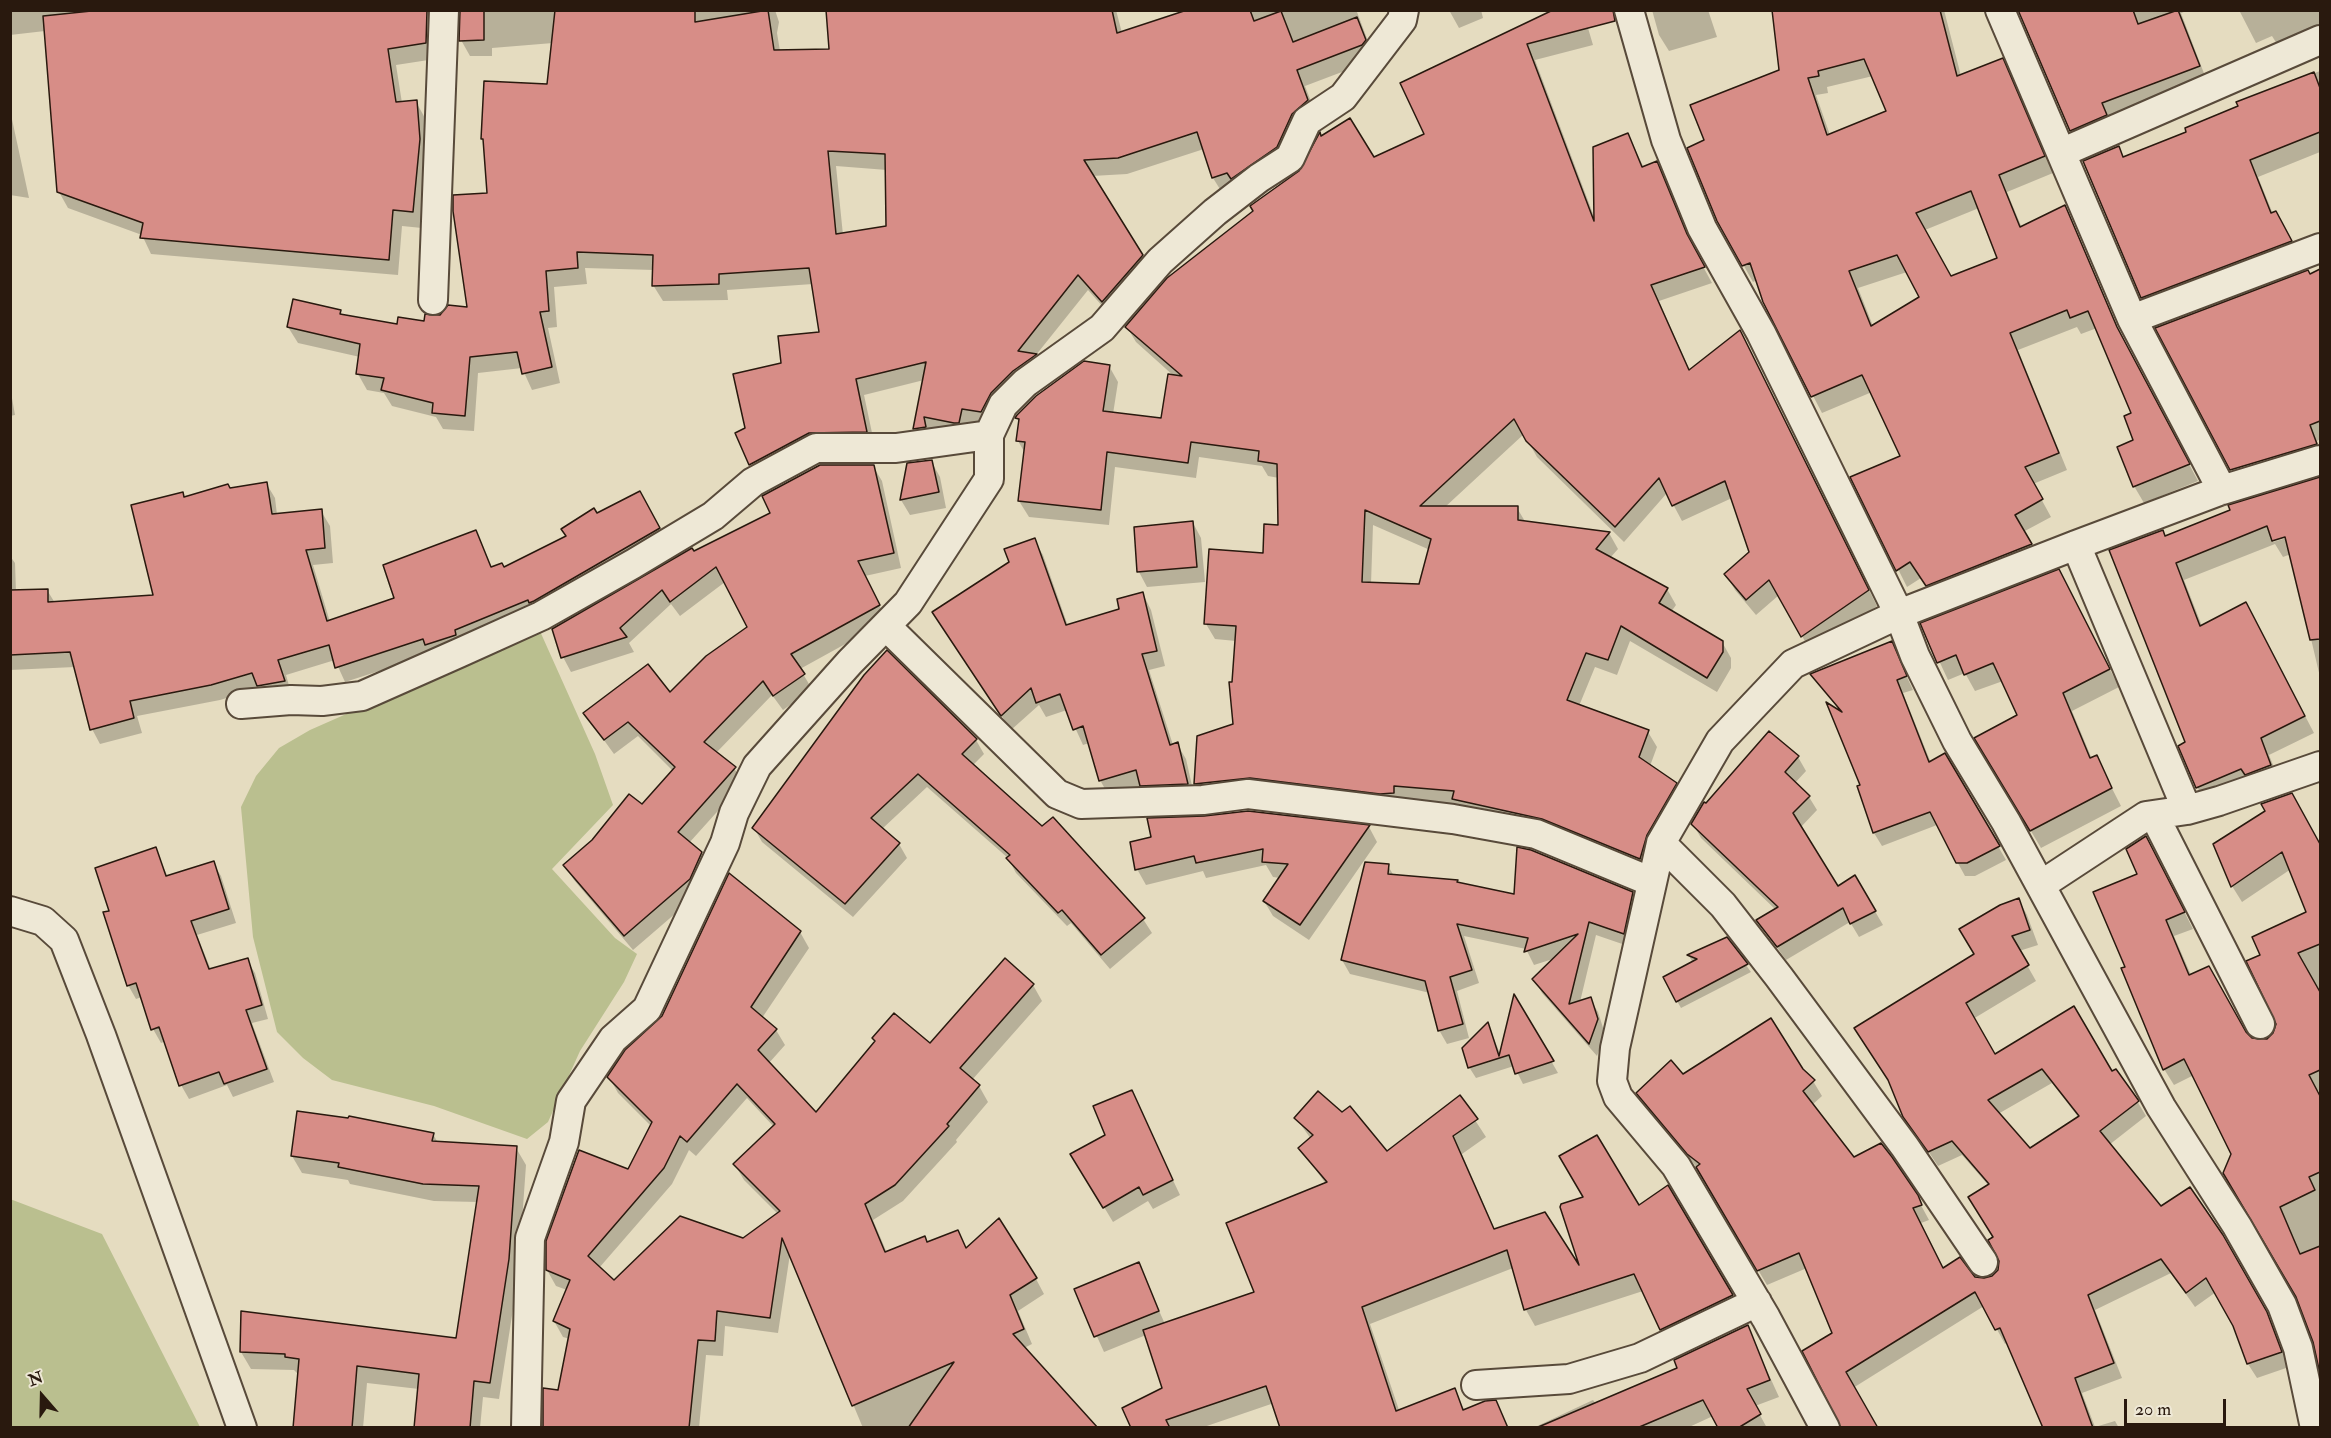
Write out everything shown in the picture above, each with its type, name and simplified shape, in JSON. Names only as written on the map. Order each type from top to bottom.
[{"type":"street","points":[[434,300],[444,10]]},
{"type":"street","points":[[526,1428],[530,1238],[564,1142],[571,1101],[613,1039],[647,1009],[690,919],[757,766],[850,662],[887,627],[908,603],[989,479],[989,435],[1003,405],[1025,383],[1102,328],[1160,261],[1250,185],[1290,158],[1307,121],[1343,97],[1402,20],[1404,10]]},
{"type":"street","points":[[1629,10],[1666,140],[1702,228],[1761,333],[1899,614],[1915,656],[1957,741],[2041,885],[2162,1107],[2237,1226],[2282,1305],[2298,1348],[2315,1428]]},
{"type":"street","points":[[2000,10],[2132,319],[2222,490]]},
{"type":"street","points":[[2063,153],[2320,40]]},
{"type":"street","points":[[2132,319],[2320,248]]},
{"type":"street","points":[[241,704],[291,700],[322,701],[362,696],[459,653],[541,616],[633,564],[713,516],[753,482],[816,448],[896,448],[989,435]]},
{"type":"street","points":[[1825,1428],[1757,1302],[1676,1166],[1618,1097],[1612,1081],[1615,1048],[1661,843],[1720,741],[1793,664],[1899,614],[2076,545],[2222,490],[2320,460]]},
{"type":"street","points":[[2076,545],[2187,810]]},
{"type":"street","points":[[887,627],[1057,794],[1081,804],[1203,800],[1248,794],[1453,819],[1536,834],[1652,882]]},
{"type":"street","points":[[2041,885],[2146,816],[2187,810],[2320,766]]},
{"type":"street","points":[[2154,814],[2260,1024]]},
{"type":"street","points":[[1661,843],[1723,905],[1765,959],[1905,1147],[1983,1262]]},
{"type":"street","points":[[10,912],[43,921],[64,940],[101,1035],[242,1428]]},
{"type":"street","points":[[1476,1385],[1569,1379],[1640,1358],[1757,1302]]},
{"type":"green space","points":[[539,629],[595,754],[613,805],[552,869],[615,938],[637,954],[624,982],[580,1051],[548,1122],[527,1139],[434,1106],[332,1080],[303,1058],[277,1032],[253,937],[241,807],[256,776],[279,748],[310,730]]},
{"type":"green space","points":[[10,1199],[102,1234],[200,1427],[11,1427]]},
{"type":"building","points":[[101,10],[427,10],[426,43],[388,49],[396,102],[417,100],[420,139],[413,212],[393,210],[389,260],[140,238],[143,223],[57,192],[43,16]]},
{"type":"building","points":[[460,10],[484,10],[484,40],[459,41]]},
{"type":"building","points":[[555,10],[695,10],[695,22],[768,10],[774,50],[829,49],[826,10],[1112,10],[1117,33],[1187,10],[1250,10],[1254,21],[1281,11],[1293,42],[1357,17],[1366,40],[1362,45],[1297,70],[1308,100],[1292,114],[1277,147],[1231,179],[1227,173],[1212,178],[1197,132],[1118,158],[1084,160],[1143,255],[1102,302],[1078,275],[1018,351],[1037,354],[1013,371],[991,393],[981,412],[962,409],[959,423],[924,417],[926,427],[913,429],[926,362],[856,379],[867,432],[809,433],[749,465],[735,433],[745,428],[733,374],[781,363],[778,336],[819,332],[809,268],[719,274],[719,284],[652,286],[653,255],[577,252],[578,268],[546,271],[549,311],[540,312],[552,367],[522,374],[517,352],[470,357],[465,416],[432,413],[433,403],[381,390],[384,378],[356,374],[360,344],[287,327],[293,299],[341,310],[340,314],[397,324],[398,317],[424,321],[425,314],[440,315],[448,305],[467,307],[453,211],[453,195],[487,193],[483,139],[481,139],[484,81],[547,84]],"holes":[[[828,151],[885,154],[886,226],[836,234]]]},
{"type":"building","points":[[1553,10],[1613,10],[1615,21],[1527,44],[1594,221],[1593,147],[1628,133],[1642,167],[1657,161],[1687,234],[1705,267],[1651,285],[1689,370],[1740,330],[1869,590],[1801,637],[1769,580],[1746,600],[1724,574],[1749,552],[1725,481],[1672,506],[1659,478],[1615,527],[1526,441],[1514,419],[1420,506],[1518,506],[1518,520],[1610,532],[1596,549],[1668,588],[1659,603],[1723,641],[1723,652],[1707,678],[1621,626],[1608,660],[1586,653],[1567,700],[1649,730],[1639,757],[1677,783],[1647,835],[1640,859],[1542,819],[1452,799],[1454,791],[1394,786],[1394,793],[1380,794],[1250,778],[1194,784],[1197,736],[1233,724],[1229,682],[1232,682],[1236,626],[1204,624],[1209,549],[1263,553],[1264,524],[1278,525],[1277,464],[1258,461],[1259,451],[1191,442],[1188,463],[1107,452],[1101,510],[1018,501],[1025,442],[1016,441],[1019,419],[1015,418],[1017,415],[1036,396],[1084,361],[1110,365],[1103,411],[1161,418],[1168,374],[1182,376],[1125,327],[1167,278],[1253,211],[1250,206],[1299,171],[1320,132],[1321,136],[1350,118],[1374,157],[1424,134],[1400,83]],"holes":[[[1365,510],[1431,539],[1419,584],[1362,582]]]},
{"type":"building","points":[[1772,10],[1940,10],[1957,76],[2003,58],[2045,156],[1999,175],[2020,227],[2065,205],[2117,327],[2190,464],[2133,487],[2117,447],[2133,440],[2124,416],[2131,413],[2088,311],[2070,318],[2067,310],[2010,333],[2059,453],[2025,467],[2043,499],[2015,515],[2032,544],[1926,586],[1910,562],[1896,571],[1850,477],[1900,456],[1862,375],[1811,397],[1763,302],[1750,263],[1742,266],[1717,221],[1687,148],[1704,140],[1690,105],[1779,70]],"holes":[[[1864,59],[1886,111],[1827,135],[1808,78],[1819,76],[1818,71]],[[1971,191],[1997,258],[1951,276],[1916,213]],[[1897,255],[1919,297],[1871,326],[1849,271]]]},
{"type":"building","points":[[2018,10],[2133,10],[2138,24],[2178,10],[2200,66],[2102,103],[2107,115],[2070,131]]},
{"type":"building","points":[[2314,72],[2320,88],[2320,132],[2250,160],[2271,213],[2276,211],[2292,241],[2141,298],[2083,161],[2119,146],[2123,157],[2186,132],[2185,128],[2238,106],[2236,102]]},
{"type":"building","points":[[2320,269],[2320,421],[2310,425],[2317,444],[2230,470],[2155,328],[2308,270],[2310,274]]},
{"type":"building","points":[[932,460],[939,492],[900,500],[907,463]]},
{"type":"building","points":[[820,465],[874,465],[894,553],[858,561],[880,605],[791,654],[805,674],[773,696],[763,681],[704,742],[736,767],[678,832],[702,852],[690,879],[624,936],[563,865],[592,840],[629,794],[642,804],[675,767],[628,722],[604,740],[583,713],[648,664],[670,692],[706,656],[747,627],[716,567],[670,602],[662,590],[620,628],[627,637],[561,658],[552,629],[692,548],[694,551],[770,513],[762,496]]},
{"type":"building","points":[[2320,477],[2320,639],[2310,640],[2285,537],[2272,541],[2267,526],[2176,563],[2200,626],[2246,602],[2305,716],[2261,738],[2271,765],[2245,775],[2241,769],[2196,788],[2178,746],[2185,742],[2109,550],[2163,530],[2165,536],[2230,510],[2228,505]]},
{"type":"building","points":[[267,482],[272,514],[322,509],[325,548],[306,550],[327,621],[394,598],[383,565],[476,530],[491,567],[502,563],[504,567],[566,536],[561,529],[594,508],[597,513],[640,491],[660,528],[534,601],[529,603],[528,600],[455,630],[456,635],[425,645],[423,639],[335,668],[329,645],[278,660],[285,681],[257,686],[252,673],[211,685],[130,701],[134,718],[90,730],[70,652],[10,655],[10,590],[48,589],[48,602],[153,595],[131,505],[183,492],[184,497],[228,484],[230,488]]},
{"type":"building","points":[[1193,521],[1197,567],[1137,572],[1134,527]]},
{"type":"building","points":[[1035,538],[1066,625],[1119,609],[1117,599],[1143,592],[1157,651],[1142,654],[1170,745],[1178,742],[1188,784],[1140,786],[1136,770],[1099,781],[1083,726],[1073,730],[1060,694],[1036,703],[1031,688],[1001,716],[932,612],[1009,562],[1004,549]]},
{"type":"building","points":[[2059,569],[2110,669],[2063,693],[2090,758],[2097,755],[2112,788],[2030,831],[1974,738],[2017,715],[1993,663],[1964,675],[1956,655],[1937,663],[1920,623]]},
{"type":"building","points":[[1892,641],[1907,676],[1897,680],[1929,762],[1945,753],[2000,846],[1967,863],[1956,863],[1930,812],[1873,833],[1857,786],[1860,785],[1826,702],[1842,712],[1810,674]]},
{"type":"building","points":[[887,650],[977,739],[962,754],[1042,826],[1053,817],[1145,918],[1101,955],[1062,910],[1058,913],[1006,858],[1010,855],[918,774],[871,818],[900,843],[845,904],[752,828],[864,675]]},
{"type":"building","points":[[1769,731],[1799,756],[1785,772],[1810,796],[1793,813],[1838,886],[1855,875],[1876,911],[1850,924],[1843,908],[1777,947],[1756,920],[1778,907],[1691,824],[1704,802],[1706,803]]},
{"type":"building","points":[[2292,793],[2320,844],[2320,944],[2298,953],[2320,992],[2320,1070],[2309,1075],[2320,1096],[2320,1172],[2309,1177],[2315,1190],[2280,1207],[2300,1254],[2320,1246],[2320,1374],[2313,1342],[2296,1297],[2223,1173],[2231,1154],[2184,1059],[2163,1070],[2121,968],[2125,967],[2093,892],[2137,874],[2126,849],[2146,836],[2185,912],[2166,920],[2189,975],[2209,966],[2246,1032],[2252,1038],[2267,1039],[2273,1033],[2276,1024],[2246,961],[2260,955],[2252,937],[2306,912],[2282,852],[2231,887],[2213,844],[2265,811],[2261,804]]},
{"type":"building","points":[[1248,811],[1370,825],[1300,925],[1263,901],[1288,864],[1262,862],[1263,849],[1196,863],[1194,856],[1135,870],[1130,842],[1151,837],[1147,818],[1204,816]]},
{"type":"building","points":[[156,847],[166,876],[214,861],[229,909],[191,921],[209,969],[248,958],[262,1005],[246,1010],[267,1069],[224,1084],[219,1072],[179,1086],[159,1027],[151,1030],[136,983],[127,986],[103,912],[109,911],[95,868]]},
{"type":"building","points":[[1517,847],[1531,850],[1633,892],[1624,934],[1589,922],[1569,1004],[1591,997],[1598,1019],[1589,1044],[1532,979],[1578,934],[1524,952],[1528,938],[1457,924],[1472,970],[1450,977],[1463,1024],[1438,1031],[1425,981],[1341,960],[1365,862],[1389,864],[1388,874],[1458,880],[1457,882],[1514,894]]},
{"type":"building","points":[[729,873],[801,931],[751,1007],[777,1029],[758,1050],[816,1112],[875,1041],[872,1038],[894,1013],[930,1043],[1005,958],[1034,984],[960,1068],[980,1085],[947,1124],[949,1126],[895,1185],[865,1204],[885,1252],[925,1236],[927,1242],[958,1230],[966,1248],[999,1218],[1037,1278],[1010,1295],[1024,1329],[1013,1334],[1098,1428],[908,1428],[954,1362],[852,1406],[782,1238],[770,1318],[717,1311],[715,1341],[698,1340],[689,1428],[543,1428],[543,1388],[558,1390],[570,1329],[553,1321],[570,1280],[546,1270],[546,1241],[579,1150],[628,1169],[652,1122],[607,1077],[625,1050],[662,1016]],"holes":[[[737,1084],[775,1124],[733,1164],[780,1211],[743,1238],[680,1216],[614,1280],[588,1256],[664,1168],[680,1136],[687,1142]]]},
{"type":"building","points":[[2019,898],[2030,930],[2012,936],[2029,965],[1966,1003],[1995,1054],[2074,1006],[2112,1071],[2116,1069],[2139,1101],[2100,1131],[2161,1206],[2190,1187],[2223,1235],[2267,1312],[2282,1352],[2247,1364],[2233,1326],[2206,1278],[2186,1293],[2161,1259],[2088,1295],[2114,1363],[2075,1378],[2093,1428],[2043,1428],[2000,1328],[1995,1330],[1975,1292],[1846,1372],[1878,1428],[1841,1428],[1802,1351],[1832,1333],[1799,1253],[1757,1271],[1696,1167],[1700,1164],[1687,1154],[1636,1093],[1671,1060],[1683,1074],[1771,1018],[1803,1069],[1815,1080],[1803,1091],[1854,1157],[1881,1143],[1892,1157],[1918,1195],[1922,1205],[1913,1208],[1943,1268],[1960,1257],[1975,1277],[1992,1276],[1998,1270],[1999,1261],[1988,1240],[1993,1237],[1968,1197],[1989,1184],[1952,1141],[1928,1152],[1903,1117],[1888,1080],[1854,1028],[1974,954],[1959,929],[2000,905]],"holes":[[[2042,1069],[2079,1116],[2030,1148],[1988,1100]]]},
{"type":"building","points":[[1727,937],[1748,964],[1676,1002],[1663,977],[1697,959],[1687,955]]},
{"type":"building","points":[[1514,994],[1554,1061],[1515,1074],[1509,1055],[1468,1068],[1462,1048],[1488,1022],[1499,1056]]},
{"type":"building","points":[[1132,1090],[1173,1180],[1143,1195],[1139,1187],[1103,1208],[1070,1154],[1105,1135],[1093,1106]]},
{"type":"building","points":[[1318,1091],[1342,1112],[1350,1106],[1387,1151],[1460,1095],[1478,1119],[1453,1136],[1494,1229],[1545,1212],[1579,1265],[1560,1207],[1561,1204],[1583,1197],[1559,1156],[1597,1135],[1639,1205],[1668,1185],[1733,1295],[1660,1330],[1634,1274],[1524,1310],[1507,1250],[1362,1307],[1396,1411],[1455,1388],[1463,1410],[1485,1401],[1496,1400],[1508,1428],[1280,1428],[1266,1386],[1166,1420],[1170,1428],[1131,1428],[1122,1408],[1162,1388],[1143,1330],[1254,1292],[1226,1223],[1327,1182],[1298,1148],[1313,1135],[1294,1118]]},
{"type":"building","points":[[297,1111],[348,1118],[349,1116],[434,1133],[432,1141],[517,1146],[509,1259],[490,1383],[474,1381],[470,1428],[414,1428],[419,1374],[357,1366],[352,1428],[293,1428],[299,1359],[285,1357],[285,1354],[240,1352],[241,1311],[456,1338],[479,1186],[423,1184],[338,1167],[339,1163],[291,1156]]},
{"type":"building","points":[[1139,1262],[1159,1311],[1094,1337],[1074,1289]]},
{"type":"building","points":[[1748,1325],[1770,1380],[1747,1389],[1761,1414],[1738,1428],[1718,1428],[1703,1400],[1637,1428],[1536,1428],[1677,1368],[1674,1360]]}]
